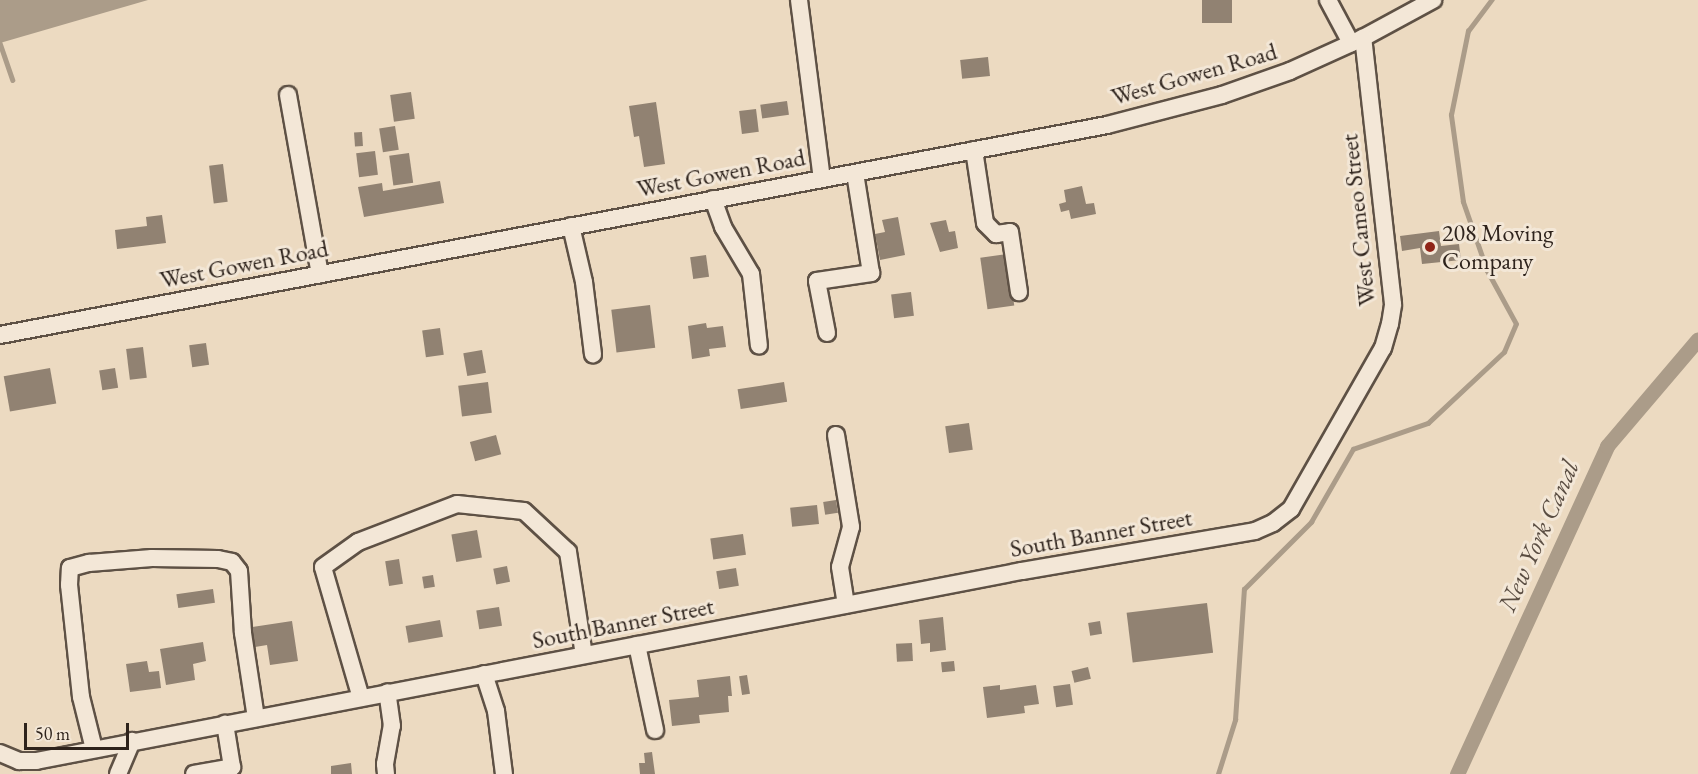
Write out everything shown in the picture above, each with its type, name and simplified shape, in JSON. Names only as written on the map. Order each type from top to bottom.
[{"type":"street","points":[[799,0],[822,179]]},
{"type":"street","points":[[1328,0],[1357,41]]},
{"type":"street","name":"West Gowen Road","points":[[0,335],[1107,125],[1222,95],[1290,71],[1357,41],[1433,0]]},
{"type":"street","name":"West Cameo Street","points":[[1255,531],[1273,523],[1291,508],[1383,348],[1390,324],[1393,304],[1357,41]]},
{"type":"street","points":[[288,95],[320,274]]},
{"type":"street","points":[[974,150],[985,223],[996,234],[1010,232],[1019,292]]},
{"type":"street","points":[[827,333],[818,281],[872,273],[855,173]]},
{"type":"street","points":[[713,200],[723,227],[751,274],[759,346]]},
{"type":"street","points":[[571,226],[584,282],[593,354]]},
{"type":"street","points":[[836,435],[851,527],[840,567],[846,605]]},
{"type":"street","points":[[361,698],[323,567],[358,542],[457,504],[524,511],[568,552],[584,655]]},
{"type":"street","name":"South Banner Street","points":[[1,754],[19,761],[36,761],[846,605],[1255,531]]},
{"type":"street","points":[[94,748],[81,696],[69,585],[70,568],[89,563],[152,558],[218,558],[232,562],[239,571],[243,633],[256,718]]},
{"type":"street","points":[[637,645],[655,730]]},
{"type":"street","points":[[484,674],[496,711],[504,774]]},
{"type":"street","points":[[386,774],[385,764],[392,726],[387,692]]},
{"type":"street","points":[[194,774],[233,770],[225,723]]},
{"type":"street","points":[[118,774],[132,741]]},
{"type":"shaded area","points":[[0,0],[148,0],[0,43]]},
{"type":"building","points":[[1202,0],[1232,0],[1232,23],[1202,23]]},
{"type":"building","points":[[988,57],[990,76],[962,79],[960,60]]},
{"type":"building","points":[[411,92],[415,119],[394,122],[390,95]]},
{"type":"building","points":[[787,101],[789,115],[762,119],[760,105]]},
{"type":"building","points":[[656,102],[665,164],[644,167],[639,136],[634,137],[629,106]]},
{"type":"building","points":[[756,109],[759,132],[742,134],[739,111]]},
{"type":"building","points":[[395,126],[399,150],[383,152],[379,129]]},
{"type":"building","points":[[362,132],[363,146],[355,147],[354,133]]},
{"type":"building","points":[[375,151],[378,175],[359,177],[356,153]]},
{"type":"building","points":[[409,153],[413,183],[393,185],[389,156]]},
{"type":"building","points":[[223,164],[228,202],[214,203],[209,166]]},
{"type":"building","points":[[440,181],[444,203],[364,217],[358,187],[382,183],[383,191]]},
{"type":"building","points":[[1082,186],[1086,204],[1094,203],[1096,214],[1071,219],[1069,210],[1061,212],[1059,204],[1066,202],[1064,190]]},
{"type":"building","points":[[162,215],[166,243],[117,249],[115,230],[147,226],[146,217]]},
{"type":"building","points":[[898,217],[905,255],[880,260],[875,234],[885,232],[882,220]]},
{"type":"building","points":[[946,220],[949,232],[955,231],[958,248],[940,252],[930,223]]},
{"type":"building","name":"208 Moving Company","points":[[1439,231],[1441,246],[1459,244],[1461,260],[1422,264],[1420,248],[1402,251],[1400,236]]},
{"type":"building","points":[[1007,254],[1014,305],[987,309],[980,258]]},
{"type":"building","points":[[706,255],[709,277],[693,279],[690,257]]},
{"type":"building","points":[[911,292],[914,316],[894,318],[891,294]]},
{"type":"building","points":[[650,305],[655,348],[617,352],[611,310]]},
{"type":"building","points":[[706,323],[707,328],[723,326],[726,347],[709,349],[710,356],[692,359],[688,326]]},
{"type":"building","points":[[440,328],[444,355],[426,357],[422,331]]},
{"type":"building","points":[[206,343],[209,365],[192,367],[189,345]]},
{"type":"building","points":[[143,347],[147,378],[130,380],[126,349]]},
{"type":"building","points":[[482,350],[486,373],[467,376],[463,353]]},
{"type":"building","points":[[50,368],[56,403],[10,412],[4,376]]},
{"type":"building","points":[[115,368],[118,388],[102,390],[99,371]]},
{"type":"building","points":[[488,382],[492,413],[462,416],[458,386]]},
{"type":"building","points":[[784,382],[787,402],[741,409],[738,389]]},
{"type":"building","points":[[969,423],[973,450],[949,453],[945,426]]},
{"type":"building","points":[[496,435],[501,454],[475,461],[470,442]]},
{"type":"building","points":[[836,500],[838,513],[825,515],[823,502]]},
{"type":"building","points":[[817,505],[819,524],[792,527],[790,508]]},
{"type":"building","points":[[477,530],[482,558],[456,562],[451,535]]},
{"type":"building","points":[[743,534],[746,555],[713,559],[710,539]]},
{"type":"building","points":[[399,559],[403,584],[389,586],[385,561]]},
{"type":"building","points":[[507,566],[510,582],[496,584],[493,569]]},
{"type":"building","points":[[736,568],[739,586],[719,589],[716,571]]},
{"type":"building","points":[[433,575],[435,587],[424,589],[422,577]]},
{"type":"building","points":[[213,589],[215,603],[178,608],[176,594]]},
{"type":"building","points":[[1207,603],[1213,653],[1133,662],[1127,613]]},
{"type":"building","points":[[499,607],[502,626],[479,629],[476,611]]},
{"type":"building","points":[[943,617],[946,650],[930,652],[930,643],[921,644],[919,620]]},
{"type":"building","points":[[440,620],[443,637],[408,643],[406,626]]},
{"type":"building","points":[[292,621],[298,661],[270,665],[267,645],[255,647],[252,627]]},
{"type":"building","points":[[1100,621],[1102,634],[1090,636],[1088,623]]},
{"type":"building","points":[[203,642],[206,661],[193,664],[195,680],[166,685],[160,649]]},
{"type":"building","points":[[912,643],[913,661],[897,662],[896,644]]},
{"type":"building","points":[[147,661],[149,672],[159,671],[161,688],[130,692],[126,664]]},
{"type":"building","points":[[954,661],[955,671],[942,672],[941,662]]},
{"type":"building","points":[[1088,667],[1091,679],[1074,683],[1072,671]]},
{"type":"building","points":[[747,675],[750,694],[742,695],[739,676]]},
{"type":"building","points":[[730,676],[732,696],[728,696],[729,712],[699,715],[700,723],[672,726],[669,700],[699,697],[697,680]]},
{"type":"building","points":[[1070,684],[1073,705],[1056,707],[1053,686]]},
{"type":"building","points":[[1000,685],[1000,690],[1036,685],[1039,704],[1024,706],[1025,713],[987,718],[983,687]]},
{"type":"building","points":[[652,752],[655,774],[640,774],[639,763],[645,763],[644,753]]},
{"type":"building","points":[[351,763],[352,774],[331,774],[331,766]]},
{"type":"waterway","points":[[1218,774],[1235,720],[1244,589],[1311,522],[1353,449],[1428,423],[1504,352],[1516,324],[1487,271],[1463,202],[1451,115],[1468,31],[1491,0]]},
{"type":"waterway","points":[[0,43],[13,80]]},
{"type":"waterway","name":"New York Canal","points":[[1457,774],[1607,446],[1698,339]]},
{"type":"place","name":"208 Moving Company","points":[[1430,247]]}]
